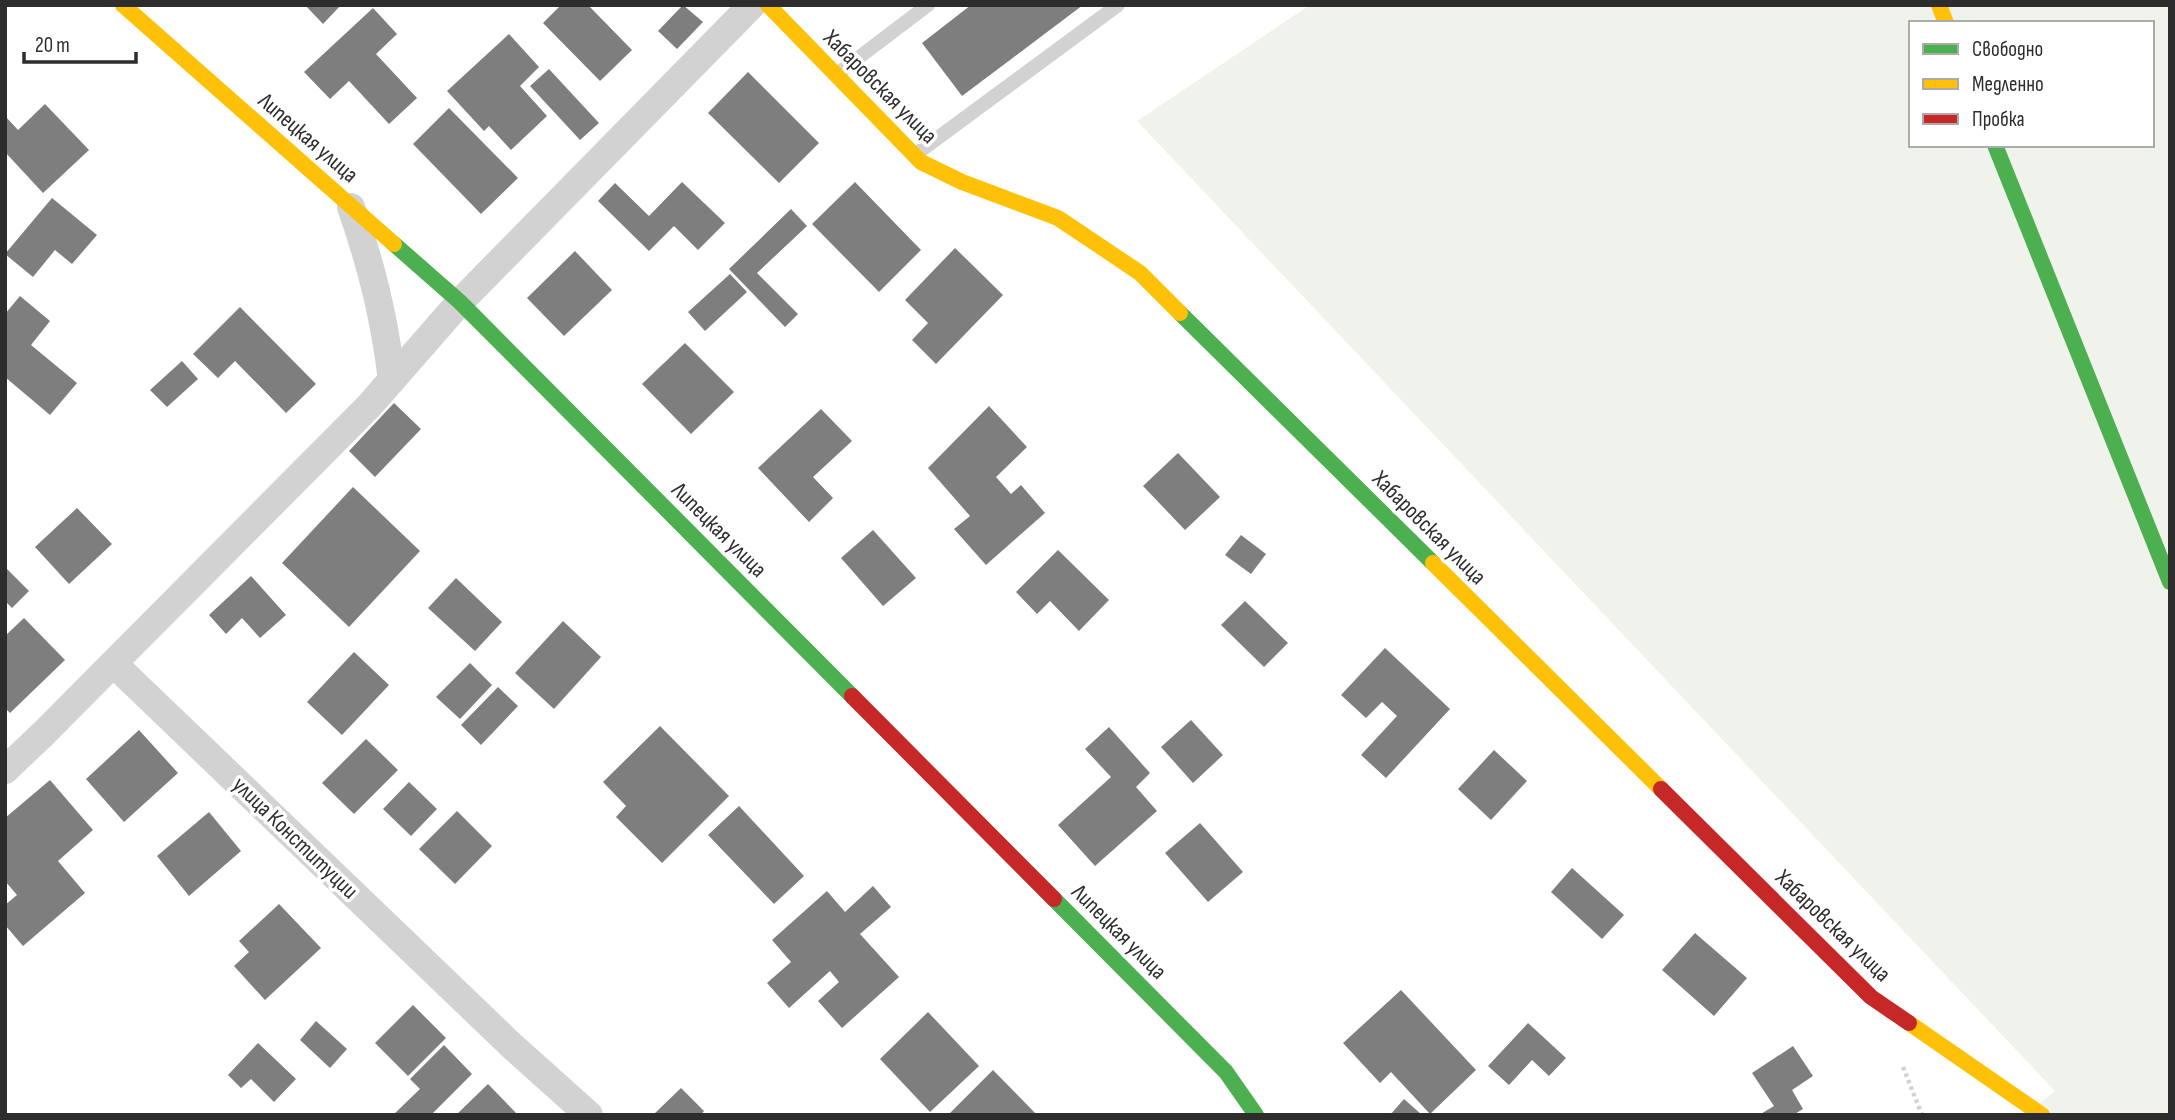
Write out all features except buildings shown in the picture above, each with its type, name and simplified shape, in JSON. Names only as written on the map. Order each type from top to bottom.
[{"type":"street","name":"Липецкая улица","points":[[123,5],[460,302],[1226,1072],[1256,1115]]},
{"type":"street","points":[[5,770],[359,416],[460,302],[752,5]]},
{"type":"street","name":"Хабаровская улица","points":[[768,5],[922,162],[962,182],[1058,218],[1140,273],[1871,996],[2042,1115]]},
{"type":"street","points":[[1996,147],[2170,582]]},
{"type":"street","points":[[351,205],[369,260],[385,326],[392,380]]},
{"type":"street","name":"улица Конституции","points":[[114,663],[502,1036],[589,1115]]},
{"type":"lane","points":[[836,75],[928,5]]},
{"type":"lane","points":[[915,155],[1118,5]]},
{"type":"shaded area","points":[[1310,5],[2170,5],[2170,1115],[2025,1115],[2055,1091],[1137,121]]},
{"type":"traffic: fast","points":[[1996,147],[2170,582]]},
{"type":"traffic: fast","points":[[394,244],[460,302],[852,696]]},
{"type":"traffic: fast","points":[[1180,313],[1433,563]]},
{"type":"traffic: fast","points":[[1054,899],[1226,1072],[1256,1115]]},
{"type":"traffic: slow","points":[[123,5],[394,244]]},
{"type":"traffic: slow","points":[[768,5],[921,162],[962,182],[1058,218],[1140,273],[1180,313]]},
{"type":"traffic: slow","points":[[1939,5],[1945,21]]},
{"type":"traffic: slow","points":[[1433,563],[1661,789]]},
{"type":"traffic: slow","points":[[1909,1023],[2042,1115]]},
{"type":"traffic: jam","points":[[852,696],[1054,899]]},
{"type":"traffic: jam","points":[[1661,789],[1871,997],[1909,1023]]}]
